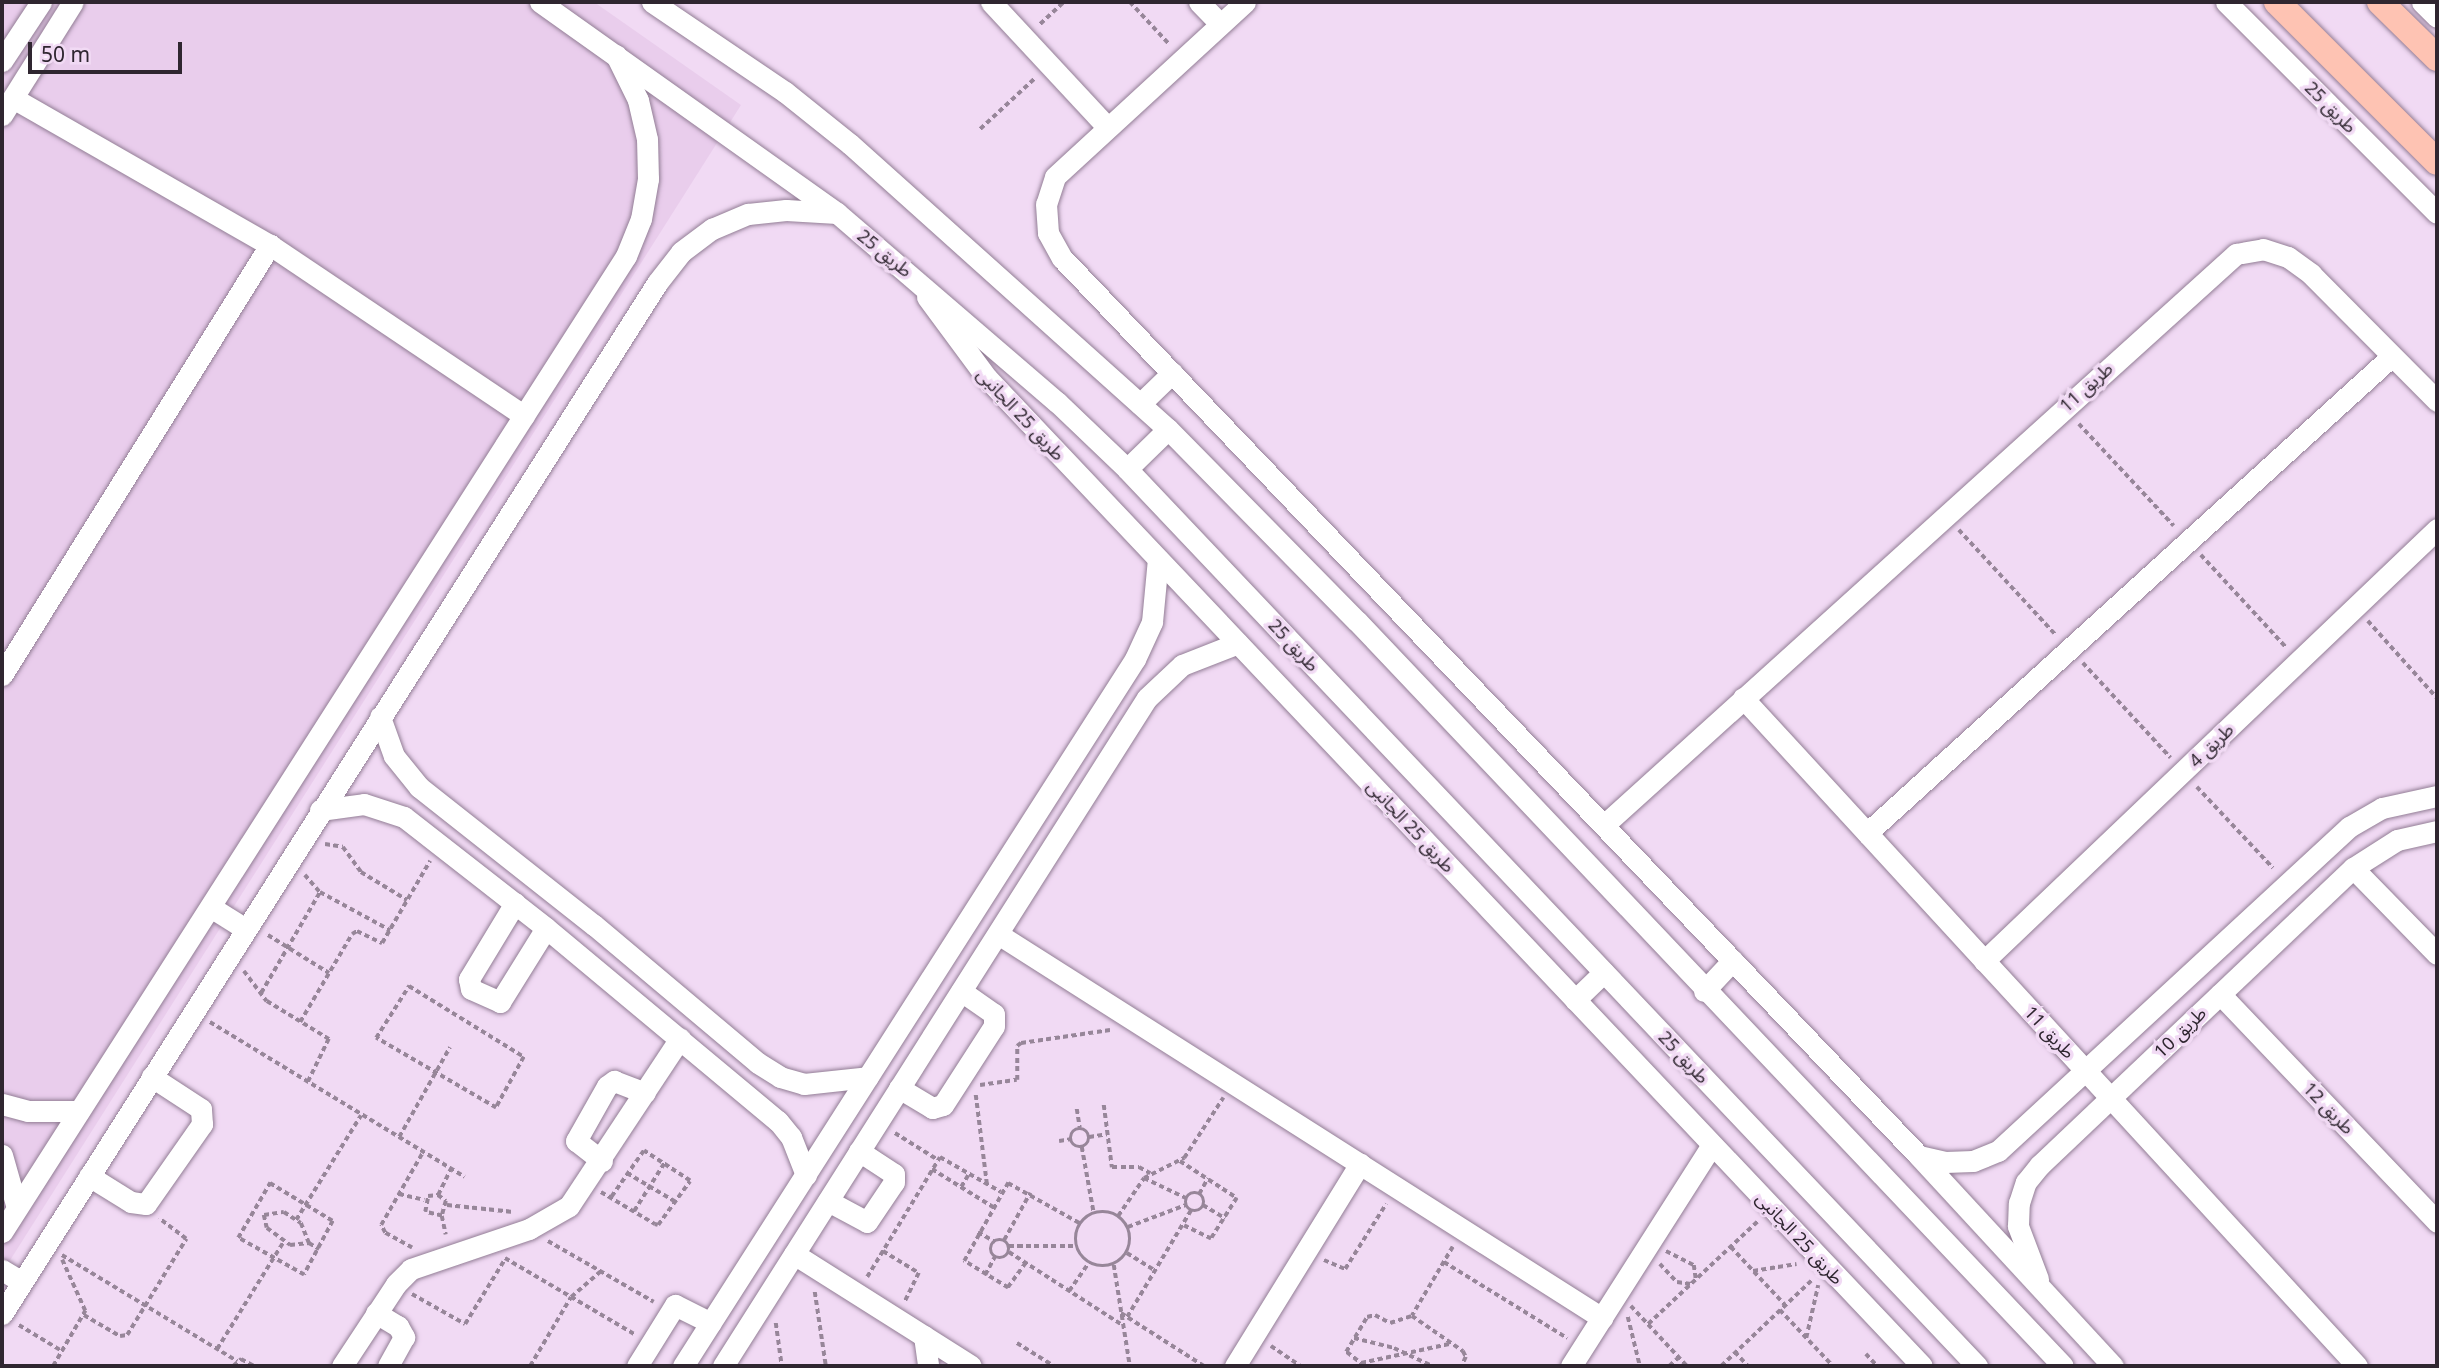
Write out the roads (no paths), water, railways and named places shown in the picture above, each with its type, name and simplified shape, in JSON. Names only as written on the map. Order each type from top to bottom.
[{"type":"main road","points":[[2277,2],[2437,162]]},
{"type":"main road","points":[[2380,2],[2437,58]]},
{"type":"street","points":[[2,61],[41,2]]},
{"type":"street","points":[[72,2],[8,107],[270,245],[524,416]]},
{"type":"street","points":[[652,2],[702,34],[850,144],[1168,429],[1357,621],[1704,991],[2063,1366]]},
{"type":"street","points":[[676,2],[702,34]]},
{"type":"street","points":[[991,2],[1107,127]]},
{"type":"street","points":[[1199,2],[1220,24]]},
{"type":"street","points":[[1245,2],[1055,177],[1046,204],[1048,233],[1062,258],[1919,1156],[2113,1366]]},
{"type":"street","name":"طريق 25","points":[[2225,2],[2437,213]]},
{"type":"street","points":[[2422,2],[2437,17]]},
{"type":"street","name":"طريق 25","points":[[540,3],[615,53],[837,213],[912,274],[1127,469],[1978,1366]]},
{"type":"street","points":[[2,1233],[626,256],[641,219],[648,179],[647,139],[638,100],[615,53]]},
{"type":"street","points":[[7,1317],[22,1282],[230,952],[681,252],[712,229],[748,214],[786,210],[837,213]]},
{"type":"street","points":[[2,674],[270,245]]},
{"type":"street","name":"طريق 11","points":[[1604,825],[2236,254],[2263,249],[2288,257],[2311,274],[2437,401]]},
{"type":"street","name":"طريق 25 الجانبى","points":[[912,274],[974,363],[1922,1366]]},
{"type":"street","points":[[1867,833],[2392,356]]},
{"type":"street","points":[[1140,404],[1172,373]]},
{"type":"street","points":[[1127,469],[1168,429]]},
{"type":"street","name":"طريق 4","points":[[1984,961],[2437,528]]},
{"type":"street","points":[[683,1366],[1135,659],[1152,621],[1158,559]]},
{"type":"street","points":[[723,1366],[771,1291],[803,1259],[828,1201],[1147,698],[1182,665],[1238,643]]},
{"type":"street","name":"طريق 11","points":[[1743,698],[2357,1366]]},
{"type":"street","points":[[380,717],[394,756],[419,788],[594,925],[758,1063],[780,1077],[804,1084],[868,1077]]},
{"type":"street","name":"طريق 10","points":[[1919,1156],[1945,1162],[1973,1161],[1998,1151],[2087,1073],[2349,827],[2382,807],[2437,796]]},
{"type":"street","points":[[320,810],[365,804],[385,808],[439,845],[546,928],[778,1121],[791,1137],[806,1175]]},
{"type":"street","points":[[2349,827],[2371,853]]},
{"type":"street","name":"طريق 10","points":[[2044,1294],[2018,1226],[2019,1203],[2026,1182],[2040,1165],[2353,868],[2371,853],[2397,840],[2437,831]]},
{"type":"street","points":[[2353,868],[2437,954]]},
{"type":"street","points":[[515,904],[469,979],[471,989],[500,1002],[546,928]]},
{"type":"street","points":[[212,908],[247,926]]},
{"type":"street","points":[[998,934],[1602,1318]]},
{"type":"street","points":[[1704,991],[1733,960]]},
{"type":"street","points":[[1575,1000],[1604,972]]},
{"type":"street","points":[[899,1088],[938,1108],[986,1038],[994,1014],[961,991]]},
{"type":"street","name":"طريق 12","points":[[2220,994],[2437,1222]]},
{"type":"street","points":[[342,1366],[396,1284],[411,1269],[481,1244],[525,1221],[558,1216],[587,1184],[680,1038]]},
{"type":"street","points":[[89,1176],[131,1202],[146,1204],[204,1116],[195,1104],[152,1077]]},
{"type":"street","points":[[602,1161],[576,1141],[607,1086],[614,1081],[645,1093]]},
{"type":"street","points":[[2,1104],[28,1111],[79,1111]]},
{"type":"street","points":[[1571,1366],[1712,1145]]},
{"type":"street","points":[[828,1201],[863,1223],[888,1191],[894,1174],[859,1151]]},
{"type":"street","points":[[2,1155],[17,1208]]},
{"type":"street","points":[[1235,1366],[1360,1164]]},
{"type":"street","points":[[803,1259],[971,1366]]},
{"type":"street","points":[[2,1270],[22,1282]]},
{"type":"street","points":[[637,1366],[670,1312],[680,1304],[711,1323]]},
{"type":"street","points":[[376,1313],[398,1326],[404,1337],[388,1366]]},
{"type":"street","points":[[924,1336],[928,1366]]}]
